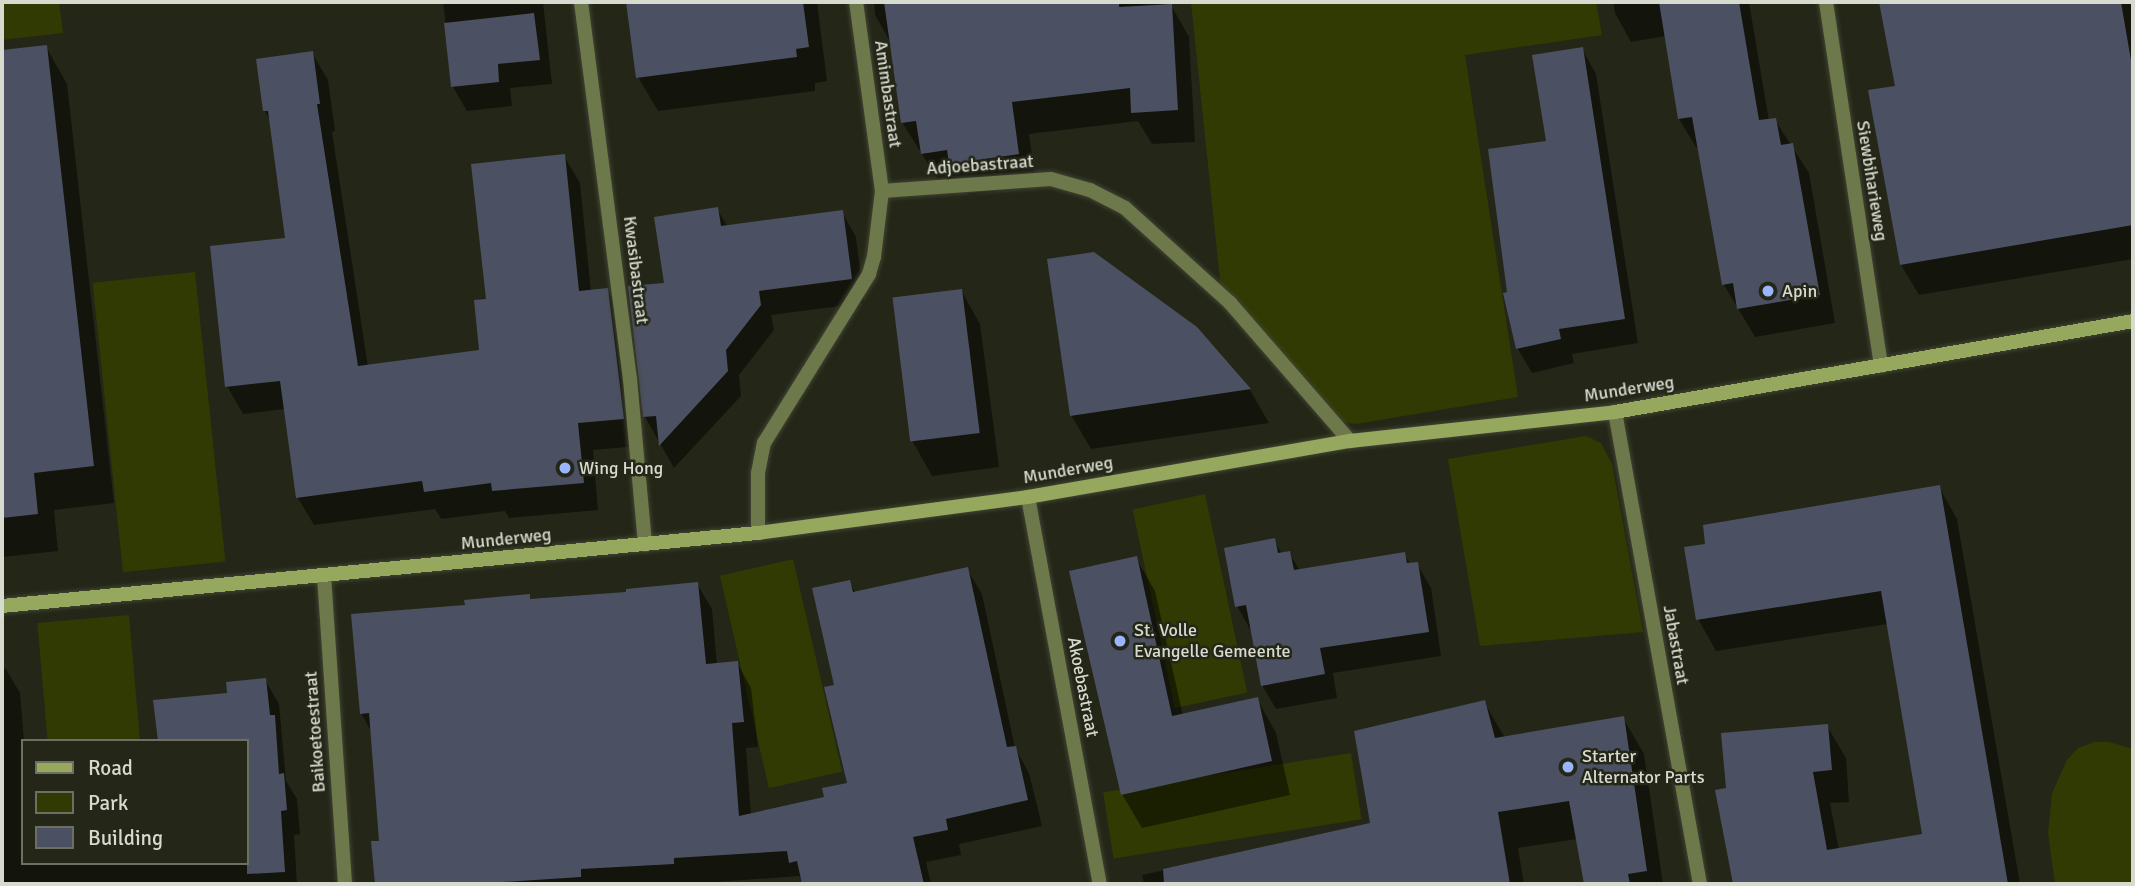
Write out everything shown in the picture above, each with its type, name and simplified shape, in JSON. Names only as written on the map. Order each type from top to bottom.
[{"type":"street","name":"Kwasibastraat","points":[[582,2],[630,379],[645,544]]},
{"type":"street","name":"Amimbastraat","points":[[856,2],[882,191]]},
{"type":"street","name":"Siewbiharieweg","points":[[1826,2],[1881,366]]},
{"type":"street","name":"Adjoebastraat","points":[[882,191],[1051,179],[1090,190],[1125,208],[1230,303],[1350,441]]},
{"type":"street","points":[[758,533],[758,473],[764,443],[869,274],[882,191]]},
{"type":"street","name":"Munderweg","points":[[2,606],[758,533],[1028,497],[1350,441],[1615,412],[2133,321]]},
{"type":"street","name":"Jabastraat","points":[[1615,412],[1700,884]]},
{"type":"street","name":"Akoebastraat","points":[[1028,497],[1100,884]]},
{"type":"street","name":"Baikoetoestraat","points":[[324,576],[345,884]]},
{"type":"green space","points":[[2,2],[59,2],[63,33],[2,40]]},
{"type":"green space","points":[[1191,2],[1596,2],[1602,35],[1465,55],[1518,397],[1355,424],[1335,421],[1222,299]]},
{"type":"green space","points":[[195,272],[225,561],[123,572],[93,283]]},
{"type":"green space","points":[[1586,436],[1601,443],[1612,464],[1643,632],[1480,646],[1448,459]]},
{"type":"green space","points":[[1205,494],[1247,693],[1175,708],[1133,509]]},
{"type":"green space","points":[[793,559],[842,771],[769,788],[720,576]]},
{"type":"green space","points":[[129,615],[140,739],[47,739],[37,623]]},
{"type":"green space","points":[[2094,742],[2109,742],[2133,749],[2133,884],[2055,884],[2048,833],[2052,793],[2067,760],[2078,748]]},
{"type":"green space","points":[[1351,753],[1361,819],[1114,858],[1103,792]]},
{"type":"building","points":[[626,2],[803,2],[809,47],[796,49],[797,57],[636,78]]},
{"type":"building","points":[[884,2],[1119,2],[1119,7],[1172,4],[1178,110],[1131,113],[1130,88],[1012,102],[1019,154],[949,164],[947,150],[921,154],[916,121],[901,123]]},
{"type":"building","points":[[1659,2],[1739,2],[1759,120],[1776,118],[1781,145],[1793,143],[1820,295],[1737,309],[1733,283],[1722,285],[1692,117],[1678,119]]},
{"type":"building","points":[[1879,2],[2121,2],[2133,72],[2133,225],[1900,265],[1868,90],[1895,86]]},
{"type":"building","points":[[534,13],[540,60],[498,64],[499,82],[451,87],[444,23]]},
{"type":"building","points":[[47,45],[94,466],[34,473],[38,514],[2,518],[2,50]]},
{"type":"building","points":[[1583,47],[1625,319],[1559,329],[1561,339],[1516,349],[1503,293],[1507,292],[1488,149],[1546,141],[1532,55]]},
{"type":"building","points":[[313,51],[320,104],[317,104],[358,366],[479,350],[474,300],[486,299],[471,164],[565,154],[579,291],[608,288],[624,419],[578,423],[584,483],[492,491],[491,483],[424,492],[422,481],[296,498],[280,381],[225,387],[210,246],[285,238],[268,111],[263,111],[256,59]]},
{"type":"building","points":[[718,207],[721,226],[843,210],[852,279],[759,291],[761,305],[726,350],[728,371],[659,446],[656,416],[643,417],[628,286],[664,283],[654,217]]},
{"type":"building","points":[[1094,252],[1197,327],[1251,389],[1070,416],[1047,259]]},
{"type":"building","points":[[962,289],[980,433],[910,441],[893,298]]},
{"type":"building","points":[[1940,485],[2008,884],[1733,884],[1715,790],[1726,788],[1721,733],[1828,724],[1832,770],[1813,772],[1827,850],[1922,834],[1881,591],[1696,620],[1684,547],[1705,544],[1703,525]]},
{"type":"building","points":[[1275,538],[1278,553],[1290,551],[1294,570],[1405,552],[1407,563],[1418,562],[1429,632],[1320,648],[1325,674],[1261,686],[1246,605],[1235,607],[1224,548]]},
{"type":"building","points":[[1137,556],[1172,716],[1258,697],[1272,761],[1121,795],[1069,571]]},
{"type":"building","points":[[968,567],[1007,747],[1016,746],[1028,800],[946,819],[948,830],[913,837],[924,884],[802,884],[797,861],[789,863],[787,851],[674,858],[674,864],[581,869],[581,877],[471,884],[375,884],[371,841],[379,841],[369,713],[360,714],[351,614],[465,605],[464,600],[530,594],[530,599],[626,592],[626,589],[698,582],[706,664],[738,661],[744,722],[732,723],[739,816],[824,797],[822,788],[847,783],[824,687],[834,685],[812,588],[850,580],[853,592]]},
{"type":"building","points":[[266,678],[270,715],[275,715],[279,774],[284,773],[287,810],[281,811],[285,872],[247,874],[248,739],[158,739],[153,700],[227,693],[226,682]]},
{"type":"building","points":[[1485,700],[1495,738],[1624,716],[1647,871],[1628,874],[1630,884],[1584,884],[1569,801],[1498,812],[1510,884],[1164,884],[1163,869],[1370,823],[1354,731]]},
{"type":"place","name":"Apin","points":[[1768,291]]},
{"type":"place","name":"Wing Hong","points":[[565,468]]},
{"type":"place","name":"St. Volle Evangelle Gemeente","points":[[1120,641]]},
{"type":"place","name":"Starter Alternator Parts","points":[[1568,767]]}]
